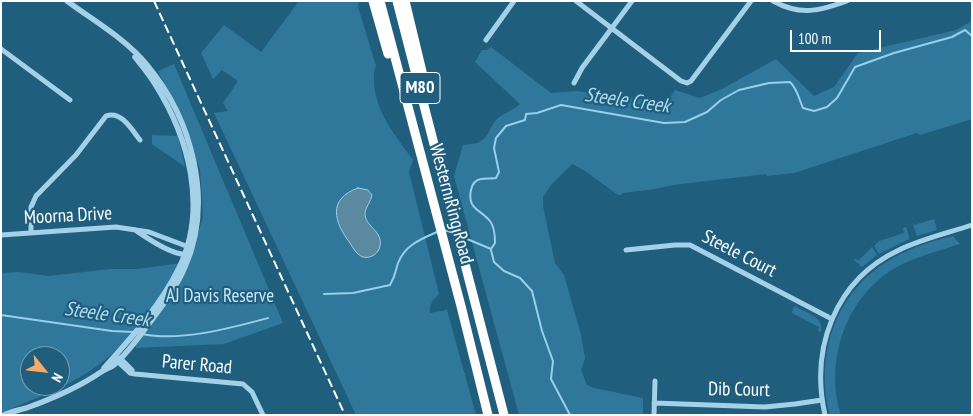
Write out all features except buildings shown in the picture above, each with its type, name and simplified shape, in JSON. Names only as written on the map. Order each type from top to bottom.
[{"type":"highway","points":[[373,1],[425,171]]},
{"type":"highway","name":"Western Ring Road","points":[[380,1],[488,415]]},
{"type":"highway","name":"Western Ring Road","points":[[397,1],[504,415]]},
{"type":"highway","points":[[405,1],[424,77],[443,174]]},
{"type":"street","points":[[67,1],[126,45],[146,64],[170,100],[181,122],[192,154],[197,178],[199,203],[191,252],[176,286],[142,327]]},
{"type":"street","points":[[486,40],[514,1]]},
{"type":"street","points":[[576,1],[681,81],[687,83],[691,81],[751,1]]},
{"type":"street","points":[[574,83],[582,68],[632,1]]},
{"type":"street","points":[[773,1],[790,8],[812,11],[826,9],[847,1]]},
{"type":"street","points":[[4,415],[28,408],[76,387],[117,359],[132,342],[168,287],[184,255],[193,209],[193,192],[187,156],[176,124],[160,92],[150,75],[126,45]]},
{"type":"street","points":[[1,49],[70,100]]},
{"type":"street","points":[[31,233],[31,207],[36,196],[76,155],[106,116],[113,114],[119,117],[140,140]]},
{"type":"street","points":[[826,415],[820,386],[823,345],[832,319],[852,286],[885,257],[915,243],[972,225]]},
{"type":"street","name":"Moorna Drive","points":[[1,235],[109,227],[149,232],[186,246],[191,252]]},
{"type":"street","name":"Moorna Drive","points":[[136,230],[174,252],[184,255]]},
{"type":"street","name":"Steele Court","points":[[626,250],[680,245],[690,246],[832,319]]},
{"type":"street","points":[[184,255],[191,252]]},
{"type":"street","name":"Parer Road","points":[[117,359],[141,375],[243,384],[252,392],[263,415]]},
{"type":"street","points":[[654,415],[655,381]]},
{"type":"street","name":"Dib Court","points":[[654,403],[765,407],[822,400]]},
{"type":"street","points":[[18,415],[28,408]]},
{"type":"green space","points":[[299,1],[359,1],[358,7],[376,66],[374,81],[378,103],[387,123],[413,160],[409,172],[439,294],[432,302],[430,313],[447,310],[476,415],[356,415],[214,113],[228,111],[223,103],[238,81],[222,70],[213,79],[201,53],[224,25],[261,52]]},
{"type":"green space","points":[[972,21],[972,119],[920,135],[917,133],[794,173],[767,176],[766,174],[673,185],[622,193],[622,195],[618,195],[572,164],[552,184],[543,197],[543,206],[555,263],[564,275],[581,335],[585,358],[581,370],[587,385],[643,398],[643,415],[519,415],[454,176],[463,145],[482,140],[498,118],[520,104],[475,62],[482,50],[487,50],[491,47],[551,93],[576,91],[667,102],[675,90],[700,98],[722,89],[776,59],[814,96],[834,87],[858,53],[956,30]]},
{"type":"green space","name":"AJ Davis Reserve","points":[[174,64],[283,323],[224,344],[136,348],[135,344],[125,341],[97,366],[70,382],[70,346],[20,346],[20,396],[41,396],[1,413],[1,273],[19,272],[49,276],[110,269],[138,269],[189,262],[203,217],[200,170],[181,119],[158,71]]},
{"type":"green space","points":[[152,135],[178,136],[185,167],[152,144]]},
{"type":"green space","points":[[933,214],[937,230],[917,236],[912,222],[914,225],[934,219]]},
{"type":"green space","points":[[906,227],[909,239],[879,254],[874,246],[879,241],[904,233],[903,228]]},
{"type":"green space","points":[[953,236],[960,244],[919,257],[895,268],[878,280],[852,313],[843,332],[835,373],[836,394],[841,415],[830,415],[825,369],[828,346],[835,324],[845,304],[858,286],[875,270],[895,257],[909,250]]},
{"type":"green space","points":[[872,247],[877,255],[862,267],[854,260],[855,258],[858,261]]},
{"type":"green space","points":[[794,306],[817,319],[820,322],[821,332],[818,331],[819,327],[792,313]]},
{"type":"shaded area","points":[[358,188],[368,190],[372,195],[365,212],[365,217],[379,236],[380,241],[378,251],[369,257],[363,257],[355,251],[344,235],[337,219],[336,212],[341,198]]},
{"type":"waterway","name":"Steele Creek","points":[[460,236],[491,249],[495,243],[491,223],[473,205],[470,196],[471,190],[477,180],[496,178],[499,172],[494,148],[496,138],[506,126],[525,120],[526,114],[537,113],[561,105],[664,123],[685,122],[707,112],[721,100],[739,90],[769,83],[790,82],[803,108],[814,111],[827,107],[837,98],[855,67],[894,53],[952,37],[965,30],[972,36]]},
{"type":"waterway","name":"Steele Creek","points":[[444,230],[454,233]]},
{"type":"waterway","name":"Steele Creek","points":[[324,294],[353,293],[390,285],[398,263],[409,247],[437,232]]},
{"type":"waterway","name":"Steele Creek","points":[[491,250],[494,262],[504,271],[520,278],[532,291],[542,331],[553,361],[551,379],[570,415]]},
{"type":"waterway","name":"Steele Creek","points":[[1,315],[112,331],[133,332]]},
{"type":"waterway","name":"Steele Creek","points":[[142,334],[173,336],[205,333],[268,318]]},
{"type":"railway","points":[[154,1],[345,415]]}]
